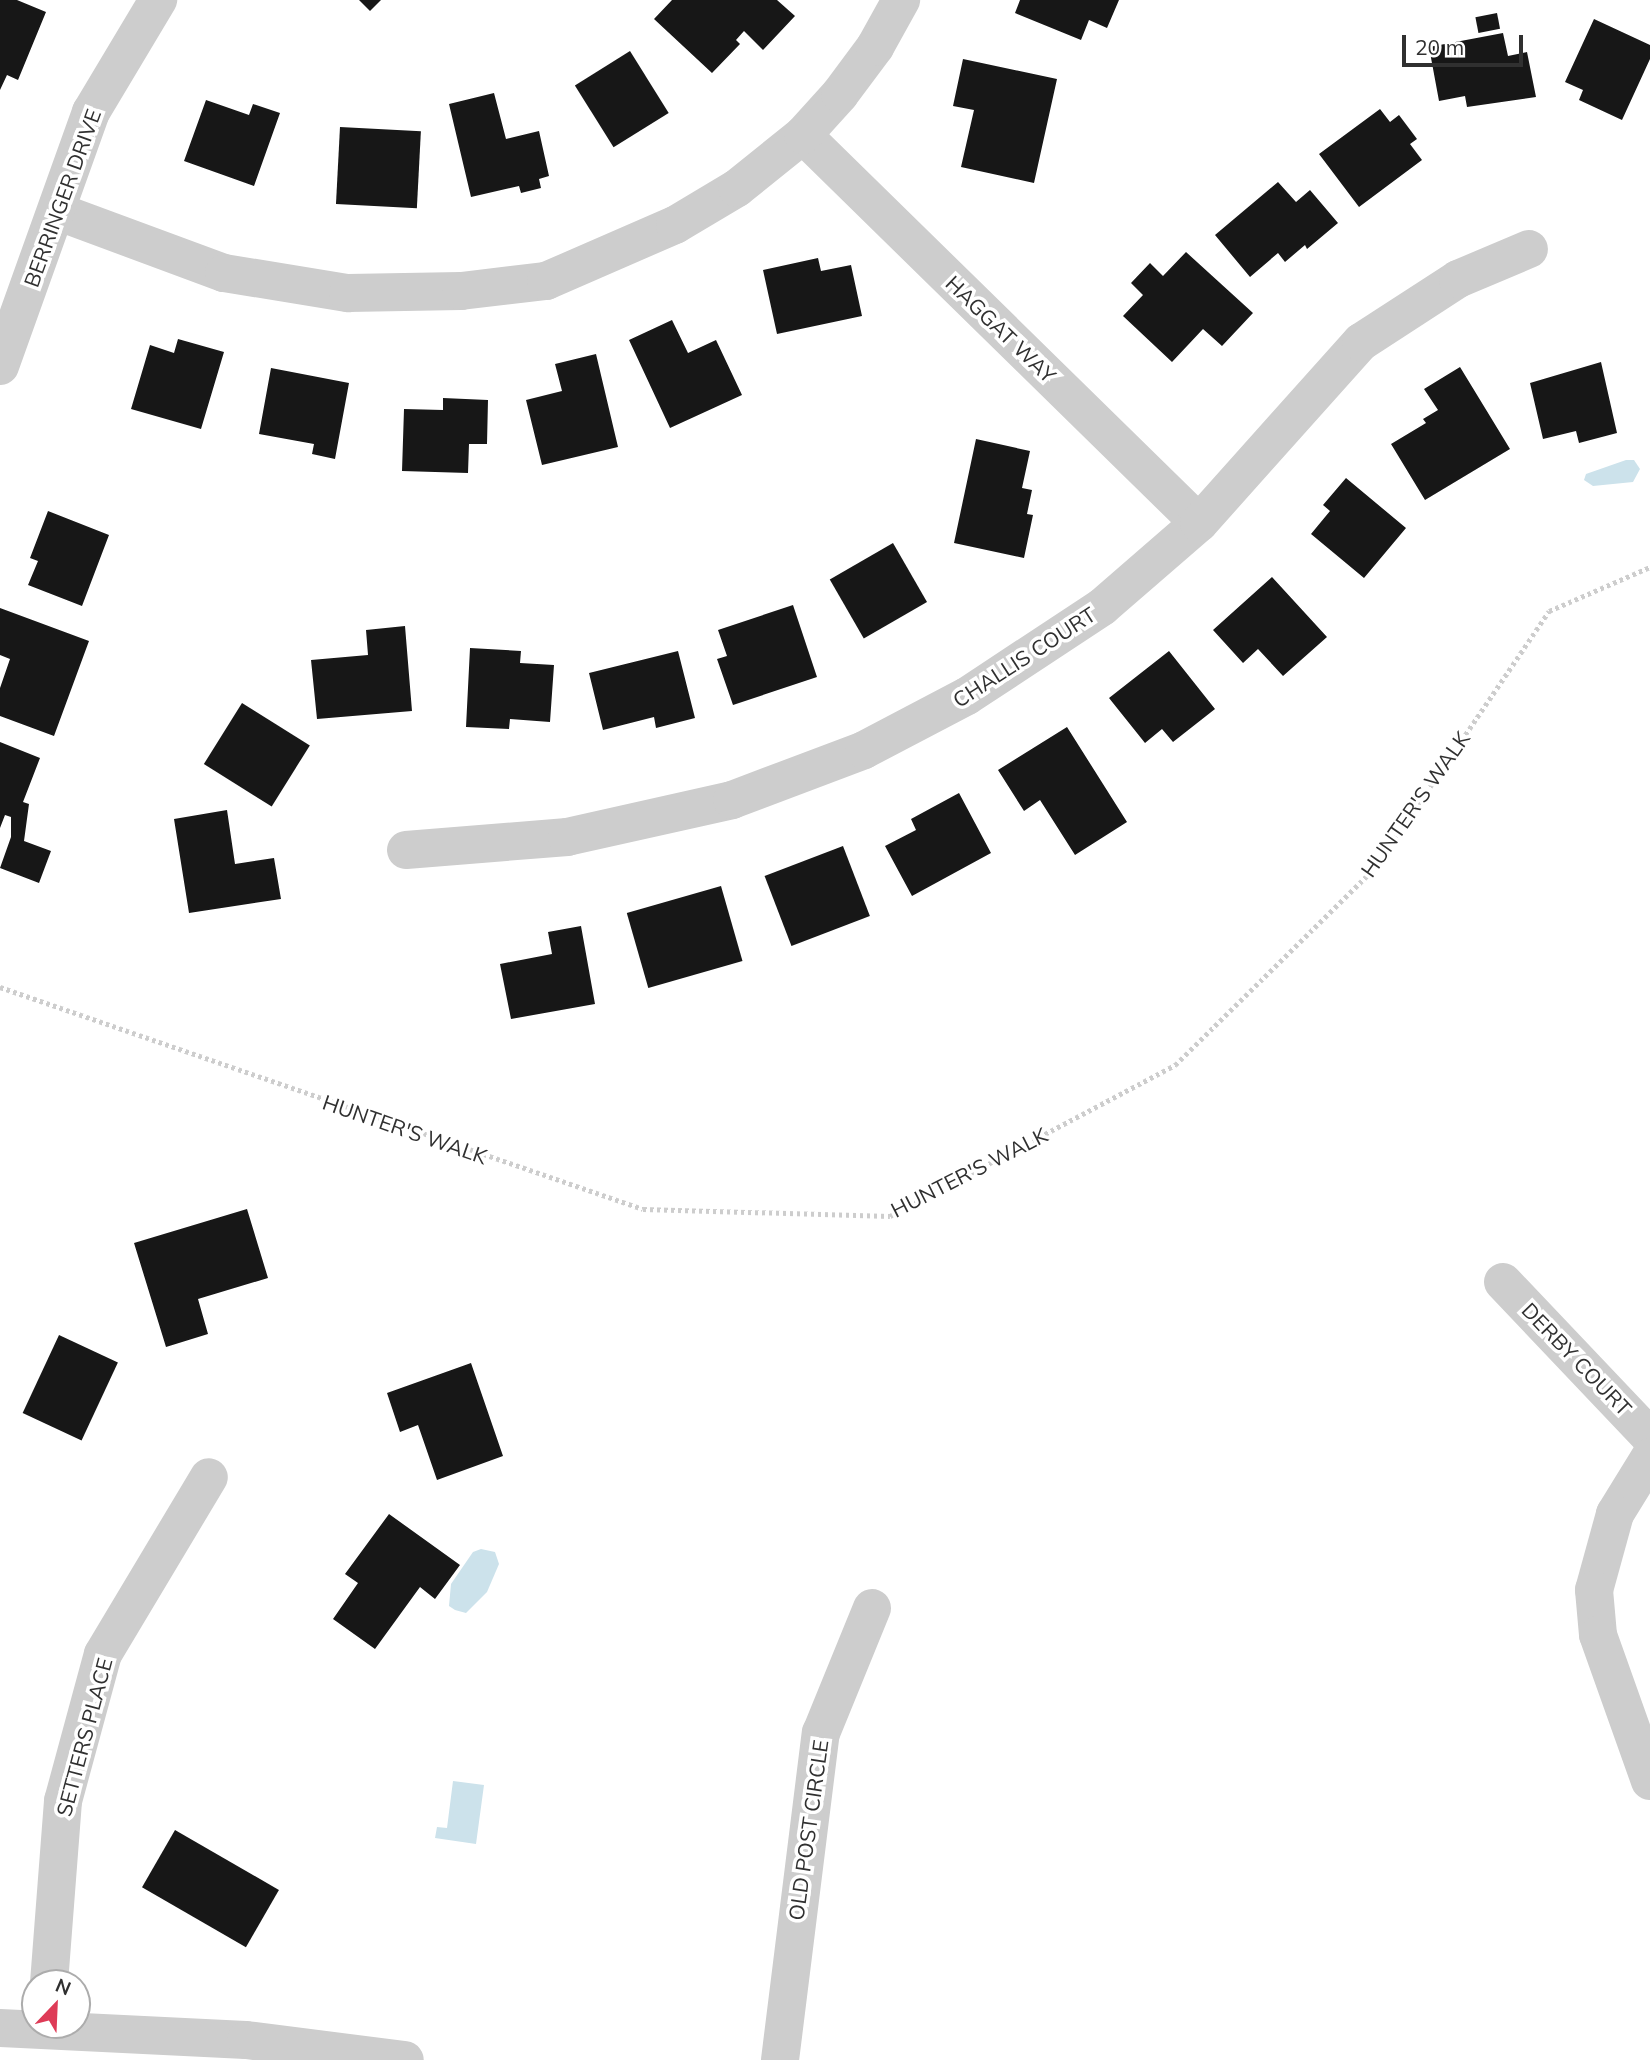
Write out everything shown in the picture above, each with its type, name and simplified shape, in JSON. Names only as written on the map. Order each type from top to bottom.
[{"type":"street","name":"BERRINGER DRIVE","points":[[0,366],[59,212],[91,113],[158,0]]},
{"type":"street","points":[[59,212],[224,273],[348,293],[461,291],[545,281],[597,262],[737,188],[803,135],[875,47],[901,0]]},
{"type":"street","name":"HAGGAT WAY","points":[[803,135],[1199,523]]},
{"type":"street","name":"CHALLIS COURT","points":[[406,850],[567,837],[732,800],[864,750],[967,696],[1080,622],[1199,523],[1361,342],[1458,279],[1529,249]]},
{"type":"street","name":"DERBY COURT","points":[[1503,1282],[1650,1437]]},
{"type":"street","points":[[1650,1457],[1615,1514],[1594,1590],[1598,1635],[1650,1781]]},
{"type":"street","name":"SETTERS PLACE","points":[[50,1969],[63,1801],[103,1654],[209,1476]]},
{"type":"street","name":"OLD POST CIRCLE","points":[[779,2060],[821,1733],[872,1608]]},
{"type":"street","points":[[0,2028],[21,2028]]},
{"type":"street","points":[[91,2031],[246,2040],[405,2060]]},
{"type":"path","name":"HUNTER'S WALK","points":[[0,987],[643,1209],[890,1216],[1175,1065],[1375,868],[1549,611],[1650,568]]},
{"type":"water","points":[[1626,460],[1634,460],[1640,469],[1633,482],[1593,486],[1584,480],[1586,474]]},
{"type":"water","points":[[481,1549],[495,1552],[499,1564],[487,1592],[466,1613],[455,1610],[449,1606],[451,1584],[473,1552]]},
{"type":"water","points":[[453,1781],[484,1785],[476,1844],[435,1838],[437,1827],[447,1828]]},
{"type":"building","points":[[0,0],[17,0],[46,12],[18,80],[7,75],[0,90]]},
{"type":"building","points":[[359,0],[381,0],[370,11]]},
{"type":"building","points":[[672,0],[777,0],[795,16],[763,50],[744,31],[736,40],[740,44],[712,73],[654,19]]},
{"type":"building","points":[[1020,0],[1119,0],[1107,28],[1089,20],[1081,40],[1015,13]]},
{"type":"building","points":[[1497,13],[1500,29],[1478,33],[1475,17]]},
{"type":"building","points":[[1594,19],[1650,45],[1650,59],[1622,120],[1579,100],[1583,90],[1565,82]]},
{"type":"building","points":[[1503,33],[1508,56],[1527,52],[1536,97],[1467,107],[1465,96],[1439,101],[1429,47]]},
{"type":"building","points":[[630,51],[669,113],[614,147],[575,85]]},
{"type":"building","points":[[963,59],[1057,79],[1034,183],[961,167],[974,110],[953,106]]},
{"type":"building","points":[[494,93],[506,139],[539,131],[549,176],[539,179],[541,188],[521,193],[519,186],[471,197],[449,104]]},
{"type":"building","points":[[206,100],[249,115],[253,104],[280,113],[254,186],[184,161]]},
{"type":"building","points":[[1380,109],[1390,122],[1399,115],[1417,139],[1410,144],[1422,160],[1359,207],[1319,154]]},
{"type":"building","points":[[340,127],[421,131],[417,208],[336,204]]},
{"type":"building","points":[[1278,182],[1296,202],[1310,190],[1338,223],[1307,249],[1305,245],[1285,262],[1278,253],[1250,277],[1215,235]]},
{"type":"building","points":[[1186,252],[1253,313],[1222,346],[1203,329],[1172,362],[1123,316],[1143,295],[1131,283],[1150,263],[1163,276]]},
{"type":"building","points":[[818,258],[821,271],[851,265],[862,316],[777,334],[763,270]]},
{"type":"building","points":[[672,320],[688,353],[716,340],[742,395],[670,428],[629,340]]},
{"type":"building","points":[[178,339],[224,352],[201,429],[131,409],[150,345],[174,353]]},
{"type":"building","points":[[596,354],[618,447],[542,465],[526,400],[562,391],[555,364]]},
{"type":"building","points":[[1601,362],[1617,433],[1579,443],[1576,431],[1543,439],[1530,383]]},
{"type":"building","points":[[1460,367],[1510,449],[1425,500],[1391,444],[1426,423],[1423,419],[1438,410],[1424,389]]},
{"type":"building","points":[[271,368],[349,383],[335,459],[312,454],[314,444],[259,434]]},
{"type":"building","points":[[443,398],[488,400],[487,444],[469,444],[468,473],[402,471],[404,409],[443,410]]},
{"type":"building","points":[[976,439],[1030,451],[1022,488],[1032,490],[1027,514],[1033,515],[1024,558],[954,543]]},
{"type":"building","points":[[1346,478],[1406,528],[1364,578],[1311,534],[1330,511],[1323,505]]},
{"type":"building","points":[[48,511],[109,535],[82,606],[28,585],[38,561],[30,558]]},
{"type":"building","points":[[893,543],[927,602],[864,638],[830,580]]},
{"type":"building","points":[[1272,577],[1327,637],[1283,676],[1258,649],[1243,663],[1213,630]]},
{"type":"building","points":[[793,605],[817,677],[733,705],[717,659],[727,656],[718,630]]},
{"type":"building","points":[[0,608],[89,641],[54,736],[0,716],[0,688],[10,659],[0,655]]},
{"type":"building","points":[[405,626],[412,711],[317,719],[311,660],[368,655],[366,630]]},
{"type":"building","points":[[470,648],[521,651],[520,663],[554,665],[550,722],[510,719],[509,729],[466,727]]},
{"type":"building","points":[[678,651],[695,718],[656,728],[654,717],[603,730],[589,673]]},
{"type":"building","points":[[1169,651],[1215,709],[1173,742],[1162,729],[1145,743],[1109,698]]},
{"type":"building","points":[[242,703],[310,745],[272,806],[204,764]]},
{"type":"building","points":[[1067,727],[1127,822],[1075,855],[1040,800],[1024,811],[998,770]]},
{"type":"building","points":[[0,742],[40,758],[23,802],[29,804],[24,841],[51,851],[39,883],[0,868],[11,837],[11,817],[5,815],[0,828]]},
{"type":"building","points":[[959,793],[991,853],[912,896],[885,846],[916,830],[911,819]]},
{"type":"building","points":[[227,810],[235,864],[274,858],[281,899],[189,913],[174,819]]},
{"type":"building","points":[[843,846],[870,916],[791,946],[765,876]]},
{"type":"building","points":[[721,886],[742,961],[648,988],[627,913]]},
{"type":"building","points":[[581,926],[595,1004],[511,1019],[500,964],[552,954],[548,932]]},
{"type":"building","points":[[247,1209],[268,1278],[198,1299],[208,1334],[166,1347],[134,1243]]},
{"type":"building","points":[[59,1335],[118,1362],[82,1440],[23,1413]]},
{"type":"building","points":[[471,1363],[503,1456],[437,1480],[418,1425],[400,1432],[387,1393]]},
{"type":"building","points":[[389,1514],[460,1565],[435,1599],[420,1587],[375,1649],[333,1619],[358,1583],[345,1574]]},
{"type":"building","points":[[175,1830],[279,1890],[246,1947],[142,1887]]}]
